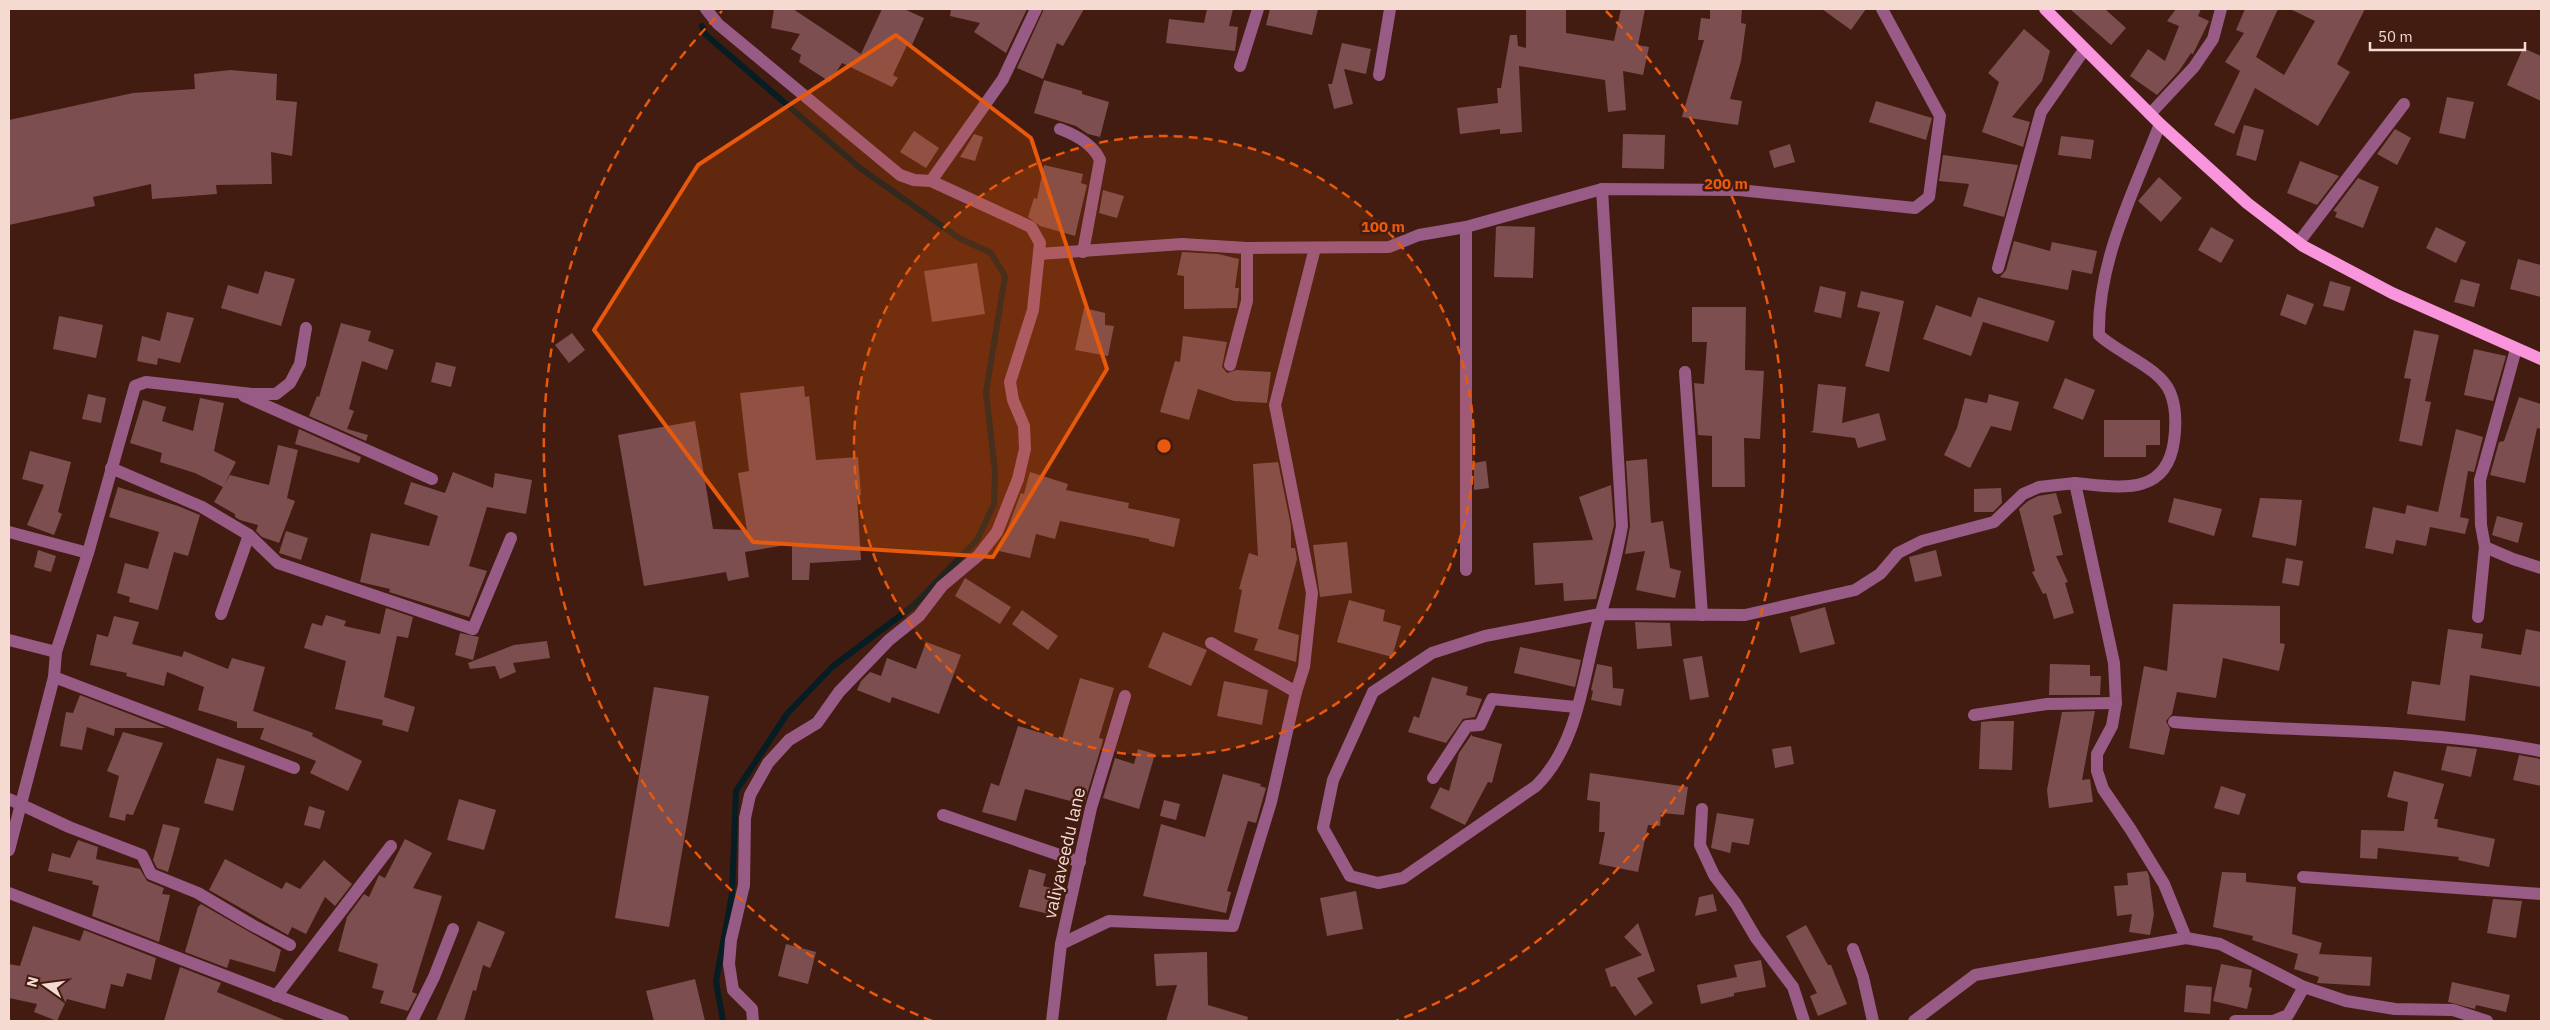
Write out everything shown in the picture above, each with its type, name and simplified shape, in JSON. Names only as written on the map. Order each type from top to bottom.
[{"type":"main road","points":[[2048,10],[2084,50],[2160,124],[2247,203],[2299,242],[2392,293],[2541,359]]},
{"type":"street","points":[[706,9],[718,24],[900,175],[914,180],[931,181],[1031,227],[1040,243],[1033,310],[1010,382],[1013,400],[1024,426],[1025,449],[1018,479],[997,532],[979,555],[942,586],[919,616],[889,640],[839,692],[817,722],[789,740],[768,763],[750,795],[744,837],[744,885],[731,940],[729,964],[733,990],[752,1009],[752,1021]]},
{"type":"street","points":[[931,181],[1004,80],[1036,9]]},
{"type":"street","points":[[1240,66],[1258,9]]},
{"type":"street","points":[[1379,75],[1390,9]]},
{"type":"street","points":[[1039,254],[1182,244],[1247,248],[1389,247],[1419,235],[1466,227],[1602,189],[1740,190],[1915,208],[1930,197],[1940,116],[1882,9]]},
{"type":"street","points":[[2150,114],[2194,68],[2213,40],[2221,9]]},
{"type":"street","points":[[1998,268],[2040,112],[2084,50]]},
{"type":"street","points":[[2299,242],[2404,104]]},
{"type":"street","points":[[1602,189],[1622,526],[1616,562],[1600,614],[1576,707],[1560,754],[1550,772],[1536,786],[1403,878],[1378,883],[1350,876],[1323,828],[1333,780],[1373,692],[1432,653],[1485,636],[1600,614],[1745,615],[1855,590],[1880,574],[1898,553],[1922,541],[1994,522],[2023,494],[2038,487],[2074,483],[2118,487],[2157,478],[2168,464],[2174,445],[2176,425],[2170,391],[2151,370],[2108,344],[2099,335],[2098,313],[2110,254],[2160,124]]},
{"type":"street","points":[[1060,129],[1075,135],[1097,153],[1100,160],[1083,252]]},
{"type":"street","points":[[1466,227],[1466,570]]},
{"type":"street","points":[[1230,365],[1247,301],[1247,248]]},
{"type":"street","points":[[1060,944],[1108,920],[1233,926],[1271,802],[1296,692],[1304,666],[1312,594],[1275,405],[1315,248]]},
{"type":"street","points":[[9,850],[15,801],[54,677],[56,652],[88,553],[135,386],[146,382],[252,394],[276,394],[290,383],[300,364],[306,328]]},
{"type":"street","points":[[2478,617],[2485,547],[2481,525],[2480,480],[2516,349]]},
{"type":"street","points":[[1685,372],[1702,615]]},
{"type":"street","points":[[230,390],[432,479]]},
{"type":"street","points":[[111,468],[202,507],[249,535],[278,562],[473,629],[511,538]]},
{"type":"street","points":[[2074,483],[2114,663],[2116,703],[2112,726],[2097,754],[2097,771],[2103,789],[2132,830],[2164,884],[2186,938]]},
{"type":"street","points":[[9,532],[88,553]]},
{"type":"street","points":[[220,614],[249,535]]},
{"type":"street","points":[[2485,547],[2512,560],[2541,568]]},
{"type":"street","points":[[9,640],[56,652]]},
{"type":"street","points":[[1211,643],[1296,692]]},
{"type":"street","points":[[54,677],[294,768]]},
{"type":"street","name":"valiyaveedu lane","points":[[1052,1021],[1060,944],[1091,808],[1125,696]]},
{"type":"street","points":[[1433,778],[1467,726],[1480,725],[1492,699],[1576,707]]},
{"type":"street","points":[[1974,715],[2047,704],[2116,703]]},
{"type":"street","points":[[2174,722],[2229,727],[2448,736],[2541,751]]},
{"type":"street","points":[[15,801],[69,827],[142,855],[151,874],[198,893],[290,945]]},
{"type":"street","points":[[1702,809],[1700,845],[1714,875],[1736,904],[1756,938],[1793,987],[1804,1021]]},
{"type":"street","points":[[943,814],[1080,862]]},
{"type":"street","points":[[276,996],[391,846]]},
{"type":"street","points":[[2303,877],[2541,894]]},
{"type":"street","points":[[9,894],[343,1021]]},
{"type":"street","points":[[412,1021],[434,977],[453,930]]},
{"type":"street","points":[[1914,1021],[1975,975],[2186,938],[2220,944],[2304,987],[2346,1001],[2394,1009],[2453,1010],[2487,1021]]},
{"type":"street","points":[[1853,949],[1863,977],[1873,1021]]},
{"type":"street","points":[[2235,1021],[2272,1021],[2288,1015],[2304,987]]},
{"type":"highlighted area","points":[[896,35],[1031,138],[1107,369],[993,557],[753,542],[594,330],[698,165]]},
{"type":"building","points":[[774,9],[793,9],[861,54],[882,9],[904,9],[924,18],[912,45],[908,43],[893,75],[898,78],[892,87],[842,63],[830,82],[799,62],[801,55],[791,49],[800,34],[771,28]]},
{"type":"building","points":[[951,9],[1027,9],[1006,53],[974,32],[980,23],[950,16]]},
{"type":"building","points":[[1044,9],[1084,9],[1063,46],[1057,43],[1043,79],[1017,68]]},
{"type":"building","points":[[1207,9],[1233,9],[1229,26],[1238,27],[1235,51],[1166,43],[1169,19],[1204,23]]},
{"type":"building","points":[[1270,9],[1318,9],[1312,35],[1266,25]]},
{"type":"building","points":[[1526,9],[1566,9],[1566,33],[1614,41],[1621,9],[1645,9],[1638,45],[1649,47],[1643,75],[1623,71],[1626,110],[1608,112],[1605,80],[1519,66],[1522,132],[1500,134],[1500,129],[1460,134],[1457,108],[1498,103],[1497,88],[1501,88],[1510,35],[1517,35],[1518,46],[1526,48]]},
{"type":"building","points":[[1710,9],[1742,9],[1741,23],[1746,24],[1741,61],[1730,99],[1742,101],[1738,125],[1682,117],[1704,40],[1698,40],[1701,18],[1710,19]]},
{"type":"building","points":[[1822,9],[1866,9],[1851,30]]},
{"type":"building","points":[[2070,9],[2105,9],[2126,28],[2111,45]]},
{"type":"building","points":[[2176,9],[2201,9],[2198,16],[2209,21],[2193,54],[2191,53],[2179,71],[2157,95],[2130,76],[2148,49],[2165,61],[2179,26],[2167,21]]},
{"type":"building","points":[[2245,9],[2278,9],[2256,57],[2284,75],[2315,21],[2290,9],[2365,9],[2337,64],[2350,72],[2318,126],[2255,88],[2234,134],[2214,125],[2240,71],[2225,62],[2244,33],[2236,30]]},
{"type":"building","points":[[2024,29],[2050,51],[2042,81],[2012,117],[2030,122],[2023,147],[1982,132],[1999,82],[1988,73]]},
{"type":"building","points":[[1342,43],[1371,49],[1366,74],[1344,69],[1353,104],[1334,109],[1328,84],[1332,84]]},
{"type":"building","points":[[2523,48],[2541,56],[2541,101],[2507,85]]},
{"type":"building","points":[[230,70],[277,74],[276,100],[297,102],[292,156],[271,152],[272,184],[216,185],[217,194],[152,199],[151,184],[93,197],[95,206],[9,225],[9,120],[133,93],[195,89],[194,74]]},
{"type":"building","points":[[1044,80],[1082,91],[1082,94],[1109,102],[1100,137],[1088,134],[1076,126],[1034,113]]},
{"type":"building","points":[[2447,97],[2474,102],[2465,139],[2439,133]]},
{"type":"building","points":[[1876,101],[1932,118],[1926,140],[1869,122]]},
{"type":"building","points":[[2244,125],[2264,130],[2256,161],[2236,155]]},
{"type":"building","points":[[2395,129],[2411,138],[2397,165],[2377,154]]},
{"type":"building","points":[[914,131],[939,148],[926,168],[900,152]]},
{"type":"building","points":[[974,134],[983,137],[975,161],[960,157]]},
{"type":"building","points":[[1623,134],[1665,135],[1664,169],[1622,168]]},
{"type":"building","points":[[2061,136],[2094,140],[2091,159],[2058,155]]},
{"type":"building","points":[[1790,144],[1795,162],[1774,168],[1769,151]]},
{"type":"building","points":[[1943,155],[2018,165],[2004,217],[1963,206],[1969,184],[1939,181]]},
{"type":"building","points":[[2300,161],[2339,176],[2317,205],[2287,193]]},
{"type":"building","points":[[1044,165],[1083,174],[1081,183],[1087,185],[1075,236],[1040,226],[1028,217],[1034,198],[1037,199]]},
{"type":"building","points":[[2159,177],[2182,198],[2161,222],[2138,201]]},
{"type":"building","points":[[2358,178],[2379,187],[2363,228],[2335,217],[2337,212],[2333,211]]},
{"type":"building","points":[[1103,190],[1124,196],[1117,218],[1099,213]]},
{"type":"building","points":[[1496,227],[1535,227],[1533,278],[1494,277]]},
{"type":"building","points":[[2211,227],[2234,240],[2221,263],[2198,250]]},
{"type":"building","points":[[2436,227],[2466,242],[2456,263],[2426,248]]},
{"type":"building","points":[[2014,241],[2050,251],[2052,242],[2097,251],[2092,274],[2072,270],[2068,290],[2000,277],[2006,270]]},
{"type":"building","points":[[1182,252],[1218,254],[1239,259],[1235,288],[1239,288],[1237,308],[1184,309],[1184,276],[1177,275]]},
{"type":"building","points":[[2518,259],[2541,265],[2541,297],[2510,289]]},
{"type":"building","points":[[977,263],[985,314],[932,322],[924,271]]},
{"type":"building","points":[[265,271],[295,279],[281,326],[221,308],[228,285],[258,294]]},
{"type":"building","points":[[2461,279],[2480,284],[2474,307],[2454,302]]},
{"type":"building","points":[[2330,281],[2351,287],[2344,311],[2323,306]]},
{"type":"building","points":[[1820,286],[1846,292],[1841,318],[1814,312]]},
{"type":"building","points":[[1861,291],[1904,301],[1889,372],[1865,366],[1880,312],[1857,307]]},
{"type":"building","points":[[2287,294],[2314,304],[2306,325],[2280,315]]},
{"type":"building","points":[[1978,297],[2055,321],[2048,342],[1983,322],[1971,356],[1923,339],[1936,305],[1971,317]]},
{"type":"building","points":[[1692,307],[1746,307],[1745,370],[1764,371],[1760,439],[1744,438],[1745,487],[1712,487],[1712,436],[1698,435],[1694,383],[1704,384],[1707,342],[1692,342]]},
{"type":"building","points":[[1084,308],[1105,313],[1105,325],[1114,326],[1108,356],[1075,350]]},
{"type":"building","points":[[167,312],[194,318],[180,363],[158,358],[157,365],[137,361],[142,336],[160,341]]},
{"type":"building","points":[[59,316],[103,325],[96,358],[53,349]]},
{"type":"building","points":[[341,323],[371,331],[368,341],[394,350],[387,370],[362,361],[349,409],[354,411],[347,429],[368,435],[366,441],[309,416],[317,396],[319,397]]},
{"type":"building","points":[[2414,330],[2439,335],[2425,401],[2431,402],[2422,446],[2399,441],[2411,379],[2404,378]]},
{"type":"building","points":[[572,333],[585,350],[569,363],[555,345]]},
{"type":"building","points":[[1183,336],[1227,342],[1222,367],[1227,373],[1236,370],[1271,372],[1267,403],[1234,401],[1198,389],[1189,420],[1160,412],[1175,361],[1180,362]]},
{"type":"building","points":[[2474,349],[2506,356],[2493,401],[2464,395]]},
{"type":"building","points":[[436,362],[456,367],[451,387],[431,382]]},
{"type":"building","points":[[2065,378],[2095,390],[2083,420],[2053,408]]},
{"type":"building","points":[[1818,384],[1846,387],[1842,423],[1879,413],[1886,440],[1858,448],[1855,438],[1810,432],[1813,431]]},
{"type":"building","points":[[804,386],[805,397],[809,396],[816,460],[858,457],[861,495],[857,496],[861,560],[810,563],[809,580],[792,580],[792,544],[745,552],[749,577],[728,581],[726,572],[644,586],[618,435],[695,421],[713,529],[747,530],[738,473],[749,471],[740,393]]},
{"type":"building","points":[[88,394],[106,398],[101,423],[82,419]]},
{"type":"building","points":[[1989,394],[2019,402],[2011,431],[1991,426],[1970,468],[1944,455],[1957,428],[1965,398],[1987,403]]},
{"type":"building","points":[[2519,397],[2541,404],[2541,429],[2537,428],[2525,483],[2490,475],[2499,442],[2504,441]]},
{"type":"building","points":[[200,398],[224,403],[214,451],[236,462],[224,485],[230,475],[269,485],[278,445],[298,450],[287,498],[295,501],[279,543],[262,537],[256,531],[258,525],[240,520],[235,517],[235,514],[214,502],[223,487],[195,473],[160,462],[162,453],[130,443],[143,400],[166,407],[162,421],[193,431]]},
{"type":"building","points":[[2104,420],[2160,420],[2160,445],[2146,445],[2146,457],[2104,457]]},
{"type":"building","points":[[299,429],[361,457],[359,463],[295,444]]},
{"type":"building","points":[[2456,429],[2483,437],[2474,472],[2468,471],[2460,517],[2469,519],[2465,534],[2430,527],[2426,546],[2396,540],[2393,554],[2365,548],[2373,507],[2405,514],[2407,505],[2438,512]]},
{"type":"building","points":[[30,451],[71,462],[58,512],[62,514],[54,535],[27,525],[44,485],[22,479]]},
{"type":"building","points":[[1647,459],[1651,523],[1663,521],[1670,568],[1681,571],[1675,598],[1636,590],[1645,551],[1625,554],[1630,526],[1626,461]]},
{"type":"building","points":[[1486,461],[1489,488],[1474,490],[1474,463]]},
{"type":"building","points":[[1278,462],[1291,526],[1291,548],[1295,548],[1297,559],[1278,629],[1299,635],[1296,662],[1254,650],[1258,639],[1234,632],[1242,590],[1239,589],[1249,553],[1258,556],[1253,464]]},
{"type":"building","points":[[453,472],[493,488],[495,473],[532,480],[526,514],[487,507],[469,566],[487,571],[469,617],[389,592],[390,589],[360,582],[371,533],[429,546],[438,516],[404,504],[411,482],[445,493]]},
{"type":"building","points":[[1030,472],[1068,484],[1066,490],[1129,503],[1128,508],[1180,519],[1174,547],[1149,541],[1149,539],[1060,521],[1055,539],[1036,534],[1030,558],[999,551],[1021,493],[1024,494]]},
{"type":"building","points":[[1611,485],[1614,525],[1596,599],[1564,601],[1563,583],[1535,585],[1533,543],[1593,540],[1579,497]]},
{"type":"building","points":[[118,487],[200,515],[188,556],[174,552],[158,610],[129,602],[130,597],[117,593],[125,563],[148,569],[159,532],[109,517]]},
{"type":"building","points":[[2001,488],[2002,503],[1993,512],[1974,512],[1974,489]]},
{"type":"building","points":[[2056,493],[2062,513],[2053,516],[2063,555],[2056,556],[2068,582],[2065,583],[2074,613],[2054,619],[2046,593],[2043,594],[2032,572],[2035,571],[2019,509],[2028,501],[2038,496]]},
{"type":"building","points":[[2174,498],[2222,509],[2214,536],[2168,522]]},
{"type":"building","points":[[2260,498],[2302,500],[2296,546],[2252,537]]},
{"type":"building","points":[[2497,516],[2523,523],[2518,543],[2492,535]]},
{"type":"building","points":[[286,531],[308,538],[301,560],[279,553]]},
{"type":"building","points":[[1347,542],[1352,593],[1320,597],[1313,545]]},
{"type":"building","points":[[38,550],[56,556],[51,572],[34,567]]},
{"type":"building","points":[[1936,550],[1942,576],[1915,582],[1909,557]]},
{"type":"building","points":[[2286,558],[2303,561],[2299,586],[2282,583]]},
{"type":"building","points":[[965,578],[1011,607],[1000,624],[955,596]]},
{"type":"building","points":[[1349,600],[1385,610],[1383,621],[1401,626],[1392,657],[1337,642]]},
{"type":"building","points":[[2173,604],[2280,606],[2280,643],[2285,644],[2279,671],[2223,658],[2216,698],[2177,692],[2172,714],[2166,721],[2170,729],[2164,755],[2129,748],[2144,666],[2167,671]]},
{"type":"building","points":[[1825,607],[1835,644],[1800,653],[1790,617]]},
{"type":"building","points":[[386,608],[413,617],[408,638],[397,636],[384,697],[415,707],[408,732],[382,725],[383,720],[335,709],[346,661],[304,648],[312,623],[322,626],[326,615],[346,621],[344,626],[380,634]]},
{"type":"building","points":[[1022,610],[1058,636],[1048,650],[1012,624]]},
{"type":"building","points":[[114,616],[139,622],[132,644],[182,657],[184,651],[228,669],[232,658],[265,667],[253,711],[313,733],[312,736],[362,761],[348,791],[310,773],[316,761],[260,739],[264,728],[237,728],[237,722],[198,710],[204,687],[167,672],[164,686],[126,676],[127,673],[90,665],[97,634],[108,637]]},
{"type":"building","points":[[1635,622],[1670,623],[1672,646],[1637,649]]},
{"type":"building","points":[[2448,629],[2483,634],[2481,648],[2521,655],[2526,629],[2541,632],[2541,687],[2470,675],[2465,721],[2407,714],[2412,681],[2440,685]]},
{"type":"building","points":[[1163,632],[1207,650],[1191,686],[1148,667]]},
{"type":"building","points":[[460,633],[479,637],[473,660],[455,655]]},
{"type":"building","points":[[547,641],[550,658],[513,663],[516,672],[500,679],[495,666],[470,669],[468,663],[514,645]]},
{"type":"building","points":[[926,642],[961,655],[939,714],[892,697],[890,703],[857,690],[861,681],[870,672],[881,676],[887,658],[916,669]]},
{"type":"building","points":[[1520,647],[1581,660],[1575,687],[1514,673]]},
{"type":"building","points":[[1702,656],[1709,697],[1690,700],[1683,659]]},
{"type":"building","points":[[1597,664],[1612,667],[1613,688],[1624,689],[1621,706],[1591,700],[1593,691],[1591,690]]},
{"type":"building","points":[[2050,664],[2090,665],[2090,676],[2101,676],[2100,695],[2049,695]]},
{"type":"building","points":[[1432,677],[1468,687],[1466,695],[1482,699],[1475,717],[1463,719],[1446,743],[1408,732],[1414,716],[1419,718]]},
{"type":"building","points":[[1080,678],[1114,688],[1099,738],[1103,739],[1102,744],[1085,801],[1075,800],[1074,802],[1025,789],[1016,821],[982,812],[991,783],[999,786],[1018,726],[1062,739]]},
{"type":"building","points":[[1224,681],[1268,690],[1262,725],[1217,716]]},
{"type":"building","points":[[654,687],[709,696],[669,927],[615,918]]},
{"type":"building","points":[[80,695],[166,728],[115,728],[114,736],[87,727],[82,750],[60,746],[66,712],[73,713]]},
{"type":"building","points":[[2095,711],[2082,780],[2090,779],[2093,802],[2049,808],[2047,790],[2062,712]]},
{"type":"building","points":[[2014,721],[2012,770],[1979,769],[1981,722]]},
{"type":"building","points":[[123,732],[163,743],[133,815],[126,814],[125,821],[109,817],[119,776],[107,771]]},
{"type":"building","points":[[1472,734],[1472,736],[1502,744],[1492,783],[1488,782],[1465,825],[1430,808],[1440,787],[1449,791],[1459,753]]},
{"type":"building","points":[[1791,746],[1794,764],[1775,768],[1772,749]]},
{"type":"building","points":[[2447,746],[2477,749],[2471,777],[2441,770]]},
{"type":"building","points":[[1138,749],[1155,754],[1139,809],[1103,798],[1115,758],[1134,764]]},
{"type":"building","points":[[2519,755],[2541,759],[2541,786],[2513,780]]},
{"type":"building","points":[[217,758],[245,766],[233,811],[204,803]]},
{"type":"building","points":[[2394,771],[2444,784],[2434,819],[2438,819],[2437,827],[2495,839],[2489,867],[2458,860],[2459,857],[2378,848],[2377,859],[2360,858],[2361,830],[2404,831],[2408,802],[2387,797]]},
{"type":"building","points":[[1590,773],[1688,787],[1684,815],[1661,813],[1660,826],[1648,825],[1638,872],[1599,864],[1605,832],[1599,832],[1600,802],[1587,800]]},
{"type":"building","points":[[1223,774],[1261,784],[1260,786],[1266,788],[1256,823],[1248,821],[1227,891],[1231,892],[1226,913],[1143,896],[1161,824],[1205,837]]},
{"type":"building","points":[[2221,786],[2246,794],[2239,815],[2214,808]]},
{"type":"building","points":[[459,799],[496,810],[484,850],[447,840]]},
{"type":"building","points":[[1164,800],[1180,804],[1176,820],[1160,816]]},
{"type":"building","points":[[309,806],[325,811],[320,829],[304,825]]},
{"type":"building","points":[[1717,813],[1754,819],[1749,845],[1732,842],[1730,853],[1711,848]]},
{"type":"building","points":[[163,824],[180,828],[168,872],[157,868],[153,860]]},
{"type":"building","points":[[405,839],[432,853],[413,888],[442,896],[412,992],[417,994],[408,1011],[380,1003],[384,991],[372,988],[378,964],[338,951],[347,917],[364,894],[369,897],[379,875],[385,878]]},
{"type":"building","points":[[78,840],[98,847],[96,859],[140,869],[147,881],[164,888],[162,894],[170,895],[159,942],[92,916],[99,886],[92,884],[93,881],[48,871],[52,853],[70,858]]},
{"type":"building","points":[[225,859],[282,889],[286,882],[300,889],[324,860],[352,884],[335,906],[325,897],[306,934],[292,927],[288,935],[209,890]]},
{"type":"building","points":[[1029,869],[1046,874],[1043,886],[1055,889],[1049,914],[1019,907]]},
{"type":"building","points":[[2147,871],[2154,914],[2150,935],[2129,932],[2132,914],[2117,916],[2114,886],[2128,885],[2127,873]]},
{"type":"building","points":[[2222,872],[2246,873],[2246,882],[2296,887],[2292,934],[2322,943],[2319,954],[2372,957],[2370,986],[2317,983],[2319,977],[2294,969],[2298,954],[2252,940],[2253,936],[2213,927]]},
{"type":"building","points":[[1356,891],[1363,929],[1327,936],[1320,898]]},
{"type":"building","points":[[1713,894],[1717,911],[1695,916],[1699,897]]},
{"type":"building","points":[[2493,899],[2522,901],[2516,938],[2487,933]]},
{"type":"building","points":[[201,904],[281,950],[275,972],[230,959],[227,968],[185,952],[198,907]]},
{"type":"building","points":[[478,921],[505,932],[490,968],[483,965],[476,991],[473,990],[464,1021],[436,1021]]},
{"type":"building","points":[[1638,923],[1655,971],[1637,978],[1653,1003],[1635,1016],[1615,986],[1611,987],[1605,969],[1642,955],[1624,937]]},
{"type":"building","points":[[1806,925],[1828,965],[1831,965],[1847,1004],[1818,1016],[1810,996],[1817,993],[1786,936]]},
{"type":"building","points":[[33,926],[80,941],[84,930],[156,958],[151,980],[127,973],[123,987],[111,984],[105,1009],[67,999],[57,1021],[34,1012],[37,1004],[9,998],[9,964],[20,966]]},
{"type":"building","points":[[786,944],[816,952],[808,984],[778,976]]},
{"type":"building","points":[[1207,952],[1208,1005],[1248,1017],[1247,1021],[1166,1021],[1177,985],[1156,986],[1154,954]]},
{"type":"building","points":[[1761,960],[1766,987],[1734,993],[1734,996],[1701,1004],[1697,985],[1737,977],[1734,965]]},
{"type":"building","points":[[2221,964],[2252,970],[2249,987],[2252,988],[2247,1009],[2213,1001]]},
{"type":"building","points":[[180,967],[221,983],[217,992],[287,1021],[164,1021]]},
{"type":"building","points":[[695,979],[705,1021],[654,1021],[646,991]]},
{"type":"building","points":[[2452,982],[2510,995],[2506,1012],[2476,1005],[2475,1009],[2448,1002]]},
{"type":"building","points":[[2186,985],[2212,987],[2210,1014],[2184,1012]]},
{"type":"waterway","points":[[702,26],[705,34],[860,168],[959,238],[991,253],[1005,276],[986,392],[995,472],[994,504],[977,540],[913,606],[832,667],[787,714],[736,791],[732,894],[716,981],[723,1021]]}]
